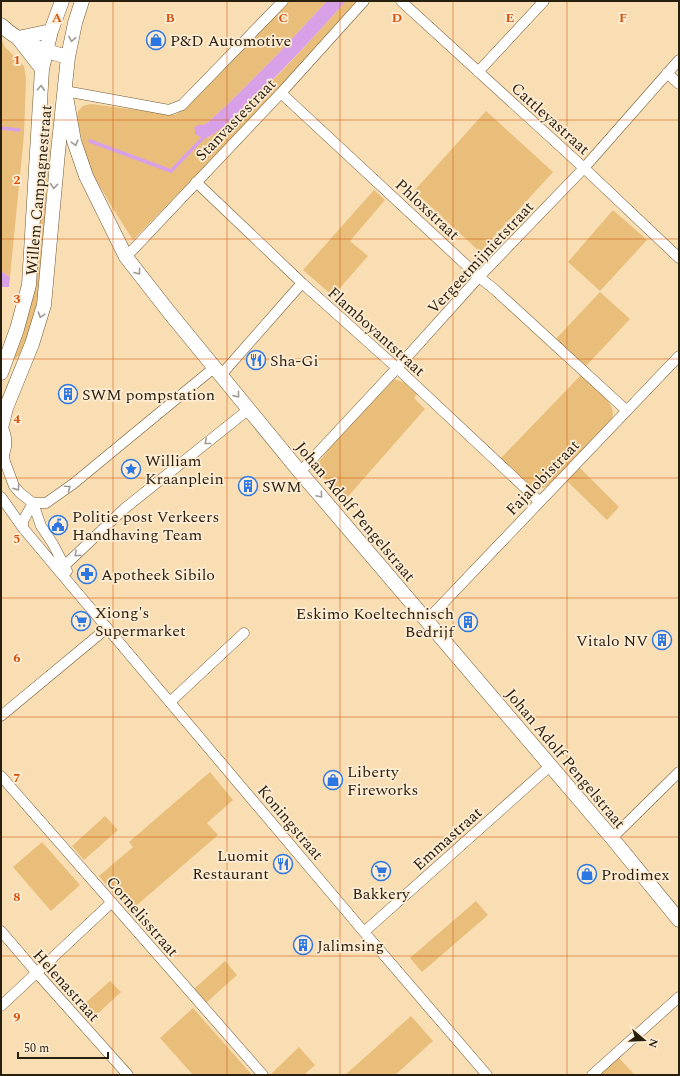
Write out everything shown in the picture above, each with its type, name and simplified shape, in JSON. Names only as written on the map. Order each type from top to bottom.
[{"type":"main road","name":"Willem Campagnestraat","points":[[1,373],[17,329],[29,285],[39,141],[42,69],[51,31],[62,1]]},
{"type":"main road","points":[[65,91],[68,57],[75,23],[82,1]]},
{"type":"main road","points":[[1,25],[18,38],[46,51],[68,57]]},
{"type":"main road","points":[[18,38],[51,31]]},
{"type":"main road","points":[[18,38],[42,69]]},
{"type":"main road","name":"Willem Campagnestraat","points":[[1,428],[6,408],[32,344],[44,305],[65,91]]},
{"type":"main road","name":"Johan Adolf Pengelstraat","points":[[65,91],[74,141],[86,176],[126,257],[168,312],[300,472],[612,838],[679,920]]},
{"type":"main road","points":[[1,428],[5,440],[2,454]]},
{"type":"street","points":[[65,91],[169,110],[182,105],[283,1]]},
{"type":"street","name":"Stanvastestraat","points":[[126,257],[281,93],[364,1]]},
{"type":"street","name":"Cattleyastraat","points":[[401,1],[584,168],[679,258]]},
{"type":"street","points":[[478,72],[544,1]]},
{"type":"street","name":"Vergeetmijnietstraat","points":[[300,472],[479,278],[584,168],[679,60]]},
{"type":"street","points":[[667,73],[679,84]]},
{"type":"street","name":"Phloxstraat","points":[[281,93],[479,278],[494,289],[626,410]]},
{"type":"street","name":"Flamboyantstraat","points":[[196,182],[302,283],[397,368],[539,501]]},
{"type":"street","points":[[2,454],[14,486],[20,493],[33,503],[46,503],[73,484],[218,371],[302,283]]},
{"type":"street","name":"Fajalobistraat","points":[[426,620],[679,356]]},
{"type":"street","points":[[62,568],[124,509],[249,409]]},
{"type":"street","name":"Koningstraat","points":[[1,497],[23,528],[62,568]]},
{"type":"street","points":[[23,528],[23,520],[33,503]]},
{"type":"street","name":"Koningstraat","points":[[33,503],[41,526],[73,587],[364,932],[487,1075]]},
{"type":"street","points":[[1,716],[107,628]]},
{"type":"street","points":[[170,702],[244,633]]},
{"type":"street","name":"Emmastraat","points":[[364,932],[550,766]]},
{"type":"street","points":[[612,838],[679,772]]},
{"type":"street","name":"Cornelisstraat","points":[[1,776],[263,1075]]},
{"type":"street","points":[[1,1006],[111,902]]},
{"type":"street","name":"Helenastraat","points":[[1,931],[128,1075]]},
{"type":"street","points":[[592,1075],[679,997]]},
{"type":"shaded area","points":[[290,1],[327,1],[277,55],[227,105],[203,125],[208,138],[263,90],[346,1],[359,1],[214,157],[133,240],[92,173],[84,149],[77,118],[78,111],[83,106],[91,104],[175,115],[184,109]]},
{"type":"shaded area","points":[[327,1],[346,1],[282,70],[224,126],[204,139],[195,134],[194,128],[198,125],[207,123],[227,105],[277,55]]},
{"type":"shaded area","points":[[1,39],[5,47],[24,66],[26,78],[24,135],[10,277],[1,271]]},
{"type":"shaded area","points":[[486,111],[553,172],[480,252],[414,191]]},
{"type":"shaded area","points":[[47,129],[51,130],[47,187],[43,188],[41,186]]},
{"type":"shaded area","points":[[374,190],[385,200],[350,241],[368,256],[333,296],[303,270]]},
{"type":"shaded area","points":[[43,191],[47,193],[47,195],[38,299],[21,355],[14,358],[41,192]]},
{"type":"shaded area","points":[[613,210],[647,240],[600,291],[568,262]]},
{"type":"shaded area","points":[[1,271],[10,277],[9,287],[1,287]]},
{"type":"shaded area","points":[[600,292],[630,319],[585,367],[555,340]]},
{"type":"shaded area","points":[[581,375],[608,401],[613,413],[612,419],[548,486],[532,489],[500,459]]},
{"type":"shaded area","points":[[394,379],[405,383],[417,394],[414,398],[425,409],[344,501],[315,466],[327,452],[326,451]]},
{"type":"shaded area","points":[[579,467],[619,507],[607,520],[566,480]]},
{"type":"shaded area","points":[[210,772],[233,800],[207,823],[218,835],[129,912],[99,876],[133,847],[129,842]]},
{"type":"shaded area","points":[[105,816],[118,830],[84,860],[72,846]]},
{"type":"shaded area","points":[[42,842],[80,885],[51,911],[13,867]]},
{"type":"shaded area","points":[[476,901],[488,915],[422,972],[410,958]]},
{"type":"shaded area","points":[[225,961],[237,975],[206,1003],[194,989]]},
{"type":"shaded area","points":[[110,981],[121,992],[92,1019],[81,1007]]},
{"type":"shaded area","points":[[193,1008],[252,1075],[193,1075],[160,1038]]},
{"type":"shaded area","points":[[411,1016],[433,1041],[395,1075],[345,1075]]},
{"type":"shaded area","points":[[299,1047],[315,1065],[304,1075],[270,1075]]},
{"type":"shaded area","points":[[618,1057],[634,1074],[598,1075]]},
{"type":"waterway","points":[[1,128],[19,130]]},
{"type":"waterway","points":[[90,141],[171,171],[203,138]]},
{"type":"place","name":"P&D Automotive","points":[[156,40]]},
{"type":"place","name":"Sha-Gi","points":[[256,360]]},
{"type":"place","name":"SWM pompstation","points":[[68,394]]},
{"type":"place","name":"William Kraanplein","points":[[131,469]]},
{"type":"place","name":"SWM","points":[[248,486]]},
{"type":"place","name":"Politie post Verkeers Handhaving Team","points":[[58,525]]},
{"type":"place","name":"Apotheek Sibilo","points":[[87,574]]},
{"type":"place","name":"Xiong's Supermarket","points":[[81,621]]},
{"type":"place","name":"Eskimo Koeltechnisch Bedrijf","points":[[468,622]]},
{"type":"place","name":"Vitalo NV","points":[[662,640]]},
{"type":"place","name":"Liberty Fireworks","points":[[333,780]]},
{"type":"place","name":"Luomit Restaurant","points":[[283,864]]},
{"type":"place","name":"Bakkery","points":[[381,871]]},
{"type":"place","name":"Prodimex","points":[[587,874]]},
{"type":"place","name":"Jalimsing","points":[[303,945]]}]
